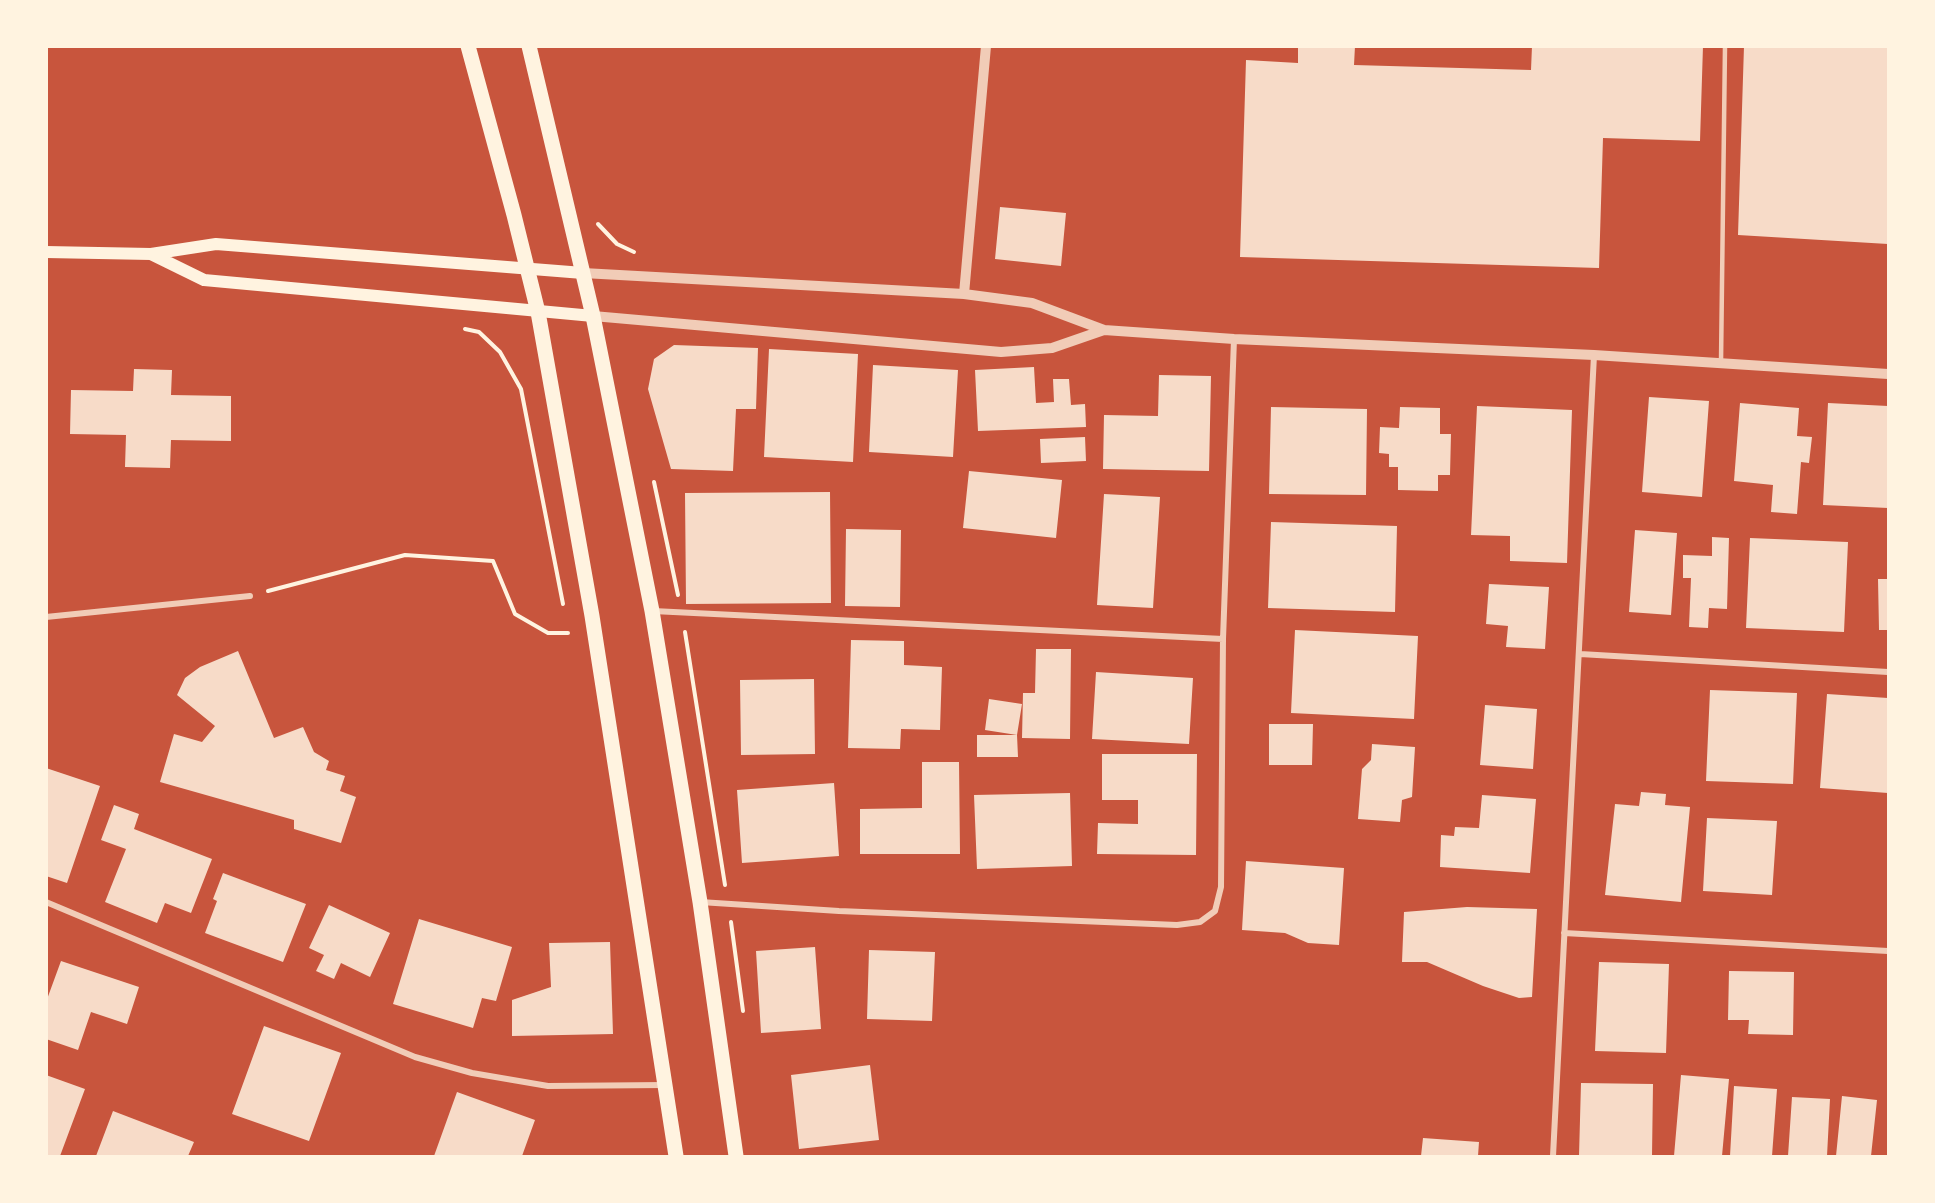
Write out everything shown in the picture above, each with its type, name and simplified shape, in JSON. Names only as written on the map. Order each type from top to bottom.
[{"type":"main road","points":[[468,46],[538,312],[592,616],[676,1156]]},
{"type":"main road","points":[[529,46],[593,316],[652,610],[700,902],[736,1156]]},
{"type":"main road","points":[[46,252],[151,254],[216,244],[583,273]]},
{"type":"main road","points":[[151,254],[204,280],[593,316]]},
{"type":"street","points":[[964,294],[986,46]]},
{"type":"street","points":[[583,273],[964,294],[1032,303],[1104,330],[1234,339],[1594,355],[1888,374]]},
{"type":"street","points":[[593,316],[1000,352],[1052,348],[1104,330]]},
{"type":"street","points":[[700,902],[839,911],[1177,925],[1200,922],[1215,910],[1221,887],[1223,639],[1234,339]]},
{"type":"street","points":[[1553,1156],[1594,355]]},
{"type":"street","points":[[46,617],[250,596]]},
{"type":"street","points":[[652,610],[1223,639]]},
{"type":"street","points":[[1580,654],[1888,672]]},
{"type":"street","points":[[46,902],[427,1060],[472,1074],[548,1086],[665,1085]]},
{"type":"street","points":[[1564,933],[1888,951]]},
{"type":"lane","points":[[1721,363],[1725,46]]},
{"type":"path","points":[[595,220],[616,244],[643,255]]},
{"type":"path","points":[[462,328],[479,333],[500,352],[521,389]]},
{"type":"path","points":[[250,596],[405,555],[493,561],[515,614],[548,633],[568,633]]},
{"type":"building","points":[[1298,46],[1355,46],[1354,65],[1531,70],[1532,46],[1703,46],[1700,141],[1603,138],[1599,268],[1240,257],[1246,60],[1298,63]]},
{"type":"building","points":[[1744,46],[1888,46],[1888,244],[1738,235]]},
{"type":"building","points":[[1000,207],[1066,213],[1061,266],[995,259]]},
{"type":"building","points":[[674,345],[758,348],[756,409],[736,409],[733,471],[671,469],[648,389],[654,359]]},
{"type":"building","points":[[769,349],[858,354],[853,462],[764,457]]},
{"type":"building","points":[[873,365],[958,370],[953,457],[869,452]]},
{"type":"building","points":[[1034,367],[1036,403],[1054,402],[1053,379],[1069,379],[1071,405],[1085,404],[1086,427],[978,431],[975,370]]},
{"type":"building","points":[[134,369],[172,370],[171,395],[231,396],[231,441],[171,440],[170,468],[125,467],[126,435],[70,434],[71,390],[133,391]]},
{"type":"building","points":[[1159,375],[1211,376],[1209,471],[1103,469],[1104,415],[1158,416]]},
{"type":"building","points":[[1649,397],[1709,401],[1702,497],[1642,492]]},
{"type":"building","points":[[1740,403],[1799,408],[1797,436],[1812,437],[1809,463],[1801,462],[1797,514],[1771,512],[1773,485],[1734,481]]},
{"type":"building","points":[[1828,403],[1888,406],[1888,508],[1823,505]]},
{"type":"building","points":[[1477,406],[1572,410],[1567,563],[1510,561],[1510,536],[1471,535]]},
{"type":"building","points":[[1271,407],[1367,409],[1366,495],[1269,494]]},
{"type":"building","points":[[1400,407],[1440,408],[1440,434],[1451,434],[1450,475],[1438,475],[1438,491],[1398,490],[1398,467],[1389,467],[1389,454],[1379,453],[1380,427],[1399,428]]},
{"type":"building","points":[[1085,437],[1086,461],[1041,463],[1040,439]]},
{"type":"building","points":[[969,471],[1062,480],[1056,538],[963,528]]},
{"type":"building","points":[[830,492],[831,603],[686,604],[685,493]]},
{"type":"building","points":[[1104,494],[1160,497],[1153,608],[1097,605]]},
{"type":"building","points":[[1271,522],[1397,526],[1395,612],[1268,608]]},
{"type":"building","points":[[846,529],[901,530],[900,607],[845,606]]},
{"type":"building","points":[[1635,530],[1677,533],[1671,615],[1629,612]]},
{"type":"building","points":[[1712,537],[1729,538],[1727,609],[1709,608],[1708,628],[1689,627],[1691,578],[1683,578],[1683,555],[1712,556]]},
{"type":"building","points":[[1750,538],[1848,542],[1844,632],[1746,628]]},
{"type":"building","points":[[1878,579],[1888,579],[1888,630],[1879,630]]},
{"type":"building","points":[[1489,584],[1549,587],[1545,649],[1506,647],[1508,626],[1486,624]]},
{"type":"building","points":[[1295,630],[1418,636],[1414,719],[1291,713]]},
{"type":"building","points":[[851,640],[904,641],[904,665],[942,667],[940,730],[901,729],[900,749],[848,748]]},
{"type":"building","points":[[1036,649],[1071,649],[1070,739],[1022,738],[1023,693],[1035,693]]},
{"type":"building","points":[[238,651],[274,738],[303,727],[314,752],[329,761],[326,770],[345,776],[340,791],[356,797],[341,843],[294,829],[294,820],[160,782],[174,734],[202,742],[215,726],[177,695],[185,678],[200,667]]},
{"type":"building","points":[[1096,672],[1193,678],[1189,744],[1092,739]]},
{"type":"building","points":[[814,679],[815,754],[741,755],[740,680]]},
{"type":"building","points":[[1710,690],[1797,693],[1793,784],[1706,781]]},
{"type":"building","points":[[1827,694],[1888,698],[1888,793],[1820,788]]},
{"type":"building","points":[[989,699],[1022,704],[1017,735],[985,730]]},
{"type":"building","points":[[1485,705],[1537,709],[1533,769],[1480,765]]},
{"type":"building","points":[[1269,724],[1313,724],[1312,765],[1269,765]]},
{"type":"building","points":[[977,735],[1017,735],[1018,757],[977,757]]},
{"type":"building","points":[[1372,744],[1415,747],[1412,797],[1402,800],[1400,822],[1358,819],[1362,769],[1371,760]]},
{"type":"building","points":[[1102,754],[1197,754],[1196,855],[1097,854],[1098,823],[1138,824],[1138,800],[1102,800]]},
{"type":"building","points":[[922,762],[959,762],[960,854],[860,854],[860,809],[922,808]]},
{"type":"building","points":[[46,768],[100,786],[67,883],[46,876]]},
{"type":"building","points":[[834,783],[839,856],[742,863],[737,790]]},
{"type":"building","points":[[1641,792],[1666,794],[1665,805],[1690,807],[1681,902],[1605,895],[1615,804],[1639,806]]},
{"type":"building","points":[[1070,793],[1072,866],[977,869],[974,795]]},
{"type":"building","points":[[1482,795],[1536,799],[1530,873],[1440,867],[1441,835],[1454,836],[1455,827],[1479,828]]},
{"type":"building","points":[[114,805],[139,814],[134,829],[212,859],[191,913],[165,903],[157,923],[105,902],[126,849],[101,840]]},
{"type":"building","points":[[1707,818],[1777,821],[1772,895],[1703,891]]},
{"type":"building","points":[[1246,861],[1344,868],[1339,945],[1308,943],[1285,933],[1242,930]]},
{"type":"building","points":[[223,873],[306,904],[283,962],[205,933],[217,901],[213,899]]},
{"type":"building","points":[[329,905],[390,933],[370,977],[341,963],[334,979],[316,971],[324,955],[309,948]]},
{"type":"building","points":[[1467,907],[1537,909],[1532,997],[1519,998],[1483,986],[1427,962],[1402,962],[1404,912]]},
{"type":"building","points":[[419,919],[512,947],[496,1001],[482,998],[473,1028],[393,1004]]},
{"type":"building","points":[[610,942],[613,1034],[512,1036],[512,1000],[551,987],[549,943]]},
{"type":"building","points":[[815,947],[821,1029],[761,1033],[756,951]]},
{"type":"building","points":[[869,950],[935,952],[932,1021],[867,1019]]},
{"type":"building","points":[[61,961],[139,987],[127,1024],[91,1012],[78,1050],[46,1039],[46,1002]]},
{"type":"building","points":[[1599,962],[1669,964],[1666,1053],[1595,1051]]},
{"type":"building","points":[[1729,971],[1794,972],[1793,1035],[1748,1034],[1749,1020],[1728,1020]]},
{"type":"building","points":[[264,1026],[341,1053],[309,1141],[232,1114]]},
{"type":"building","points":[[870,1065],[879,1140],[799,1149],[791,1075]]},
{"type":"building","points":[[46,1075],[85,1089],[60,1156],[46,1156]]},
{"type":"building","points":[[1681,1075],[1729,1079],[1722,1156],[1674,1156]]},
{"type":"building","points":[[1581,1083],[1653,1084],[1652,1156],[1579,1156]]},
{"type":"building","points":[[1734,1086],[1777,1089],[1772,1156],[1730,1156]]},
{"type":"building","points":[[457,1092],[535,1120],[522,1156],[434,1156]]},
{"type":"building","points":[[1842,1096],[1877,1100],[1871,1156],[1836,1156]]},
{"type":"building","points":[[1792,1097],[1830,1099],[1827,1156],[1788,1156]]},
{"type":"building","points":[[113,1111],[194,1142],[188,1156],[96,1156]]},
{"type":"building","points":[[1423,1138],[1479,1142],[1478,1156],[1421,1156]]}]
